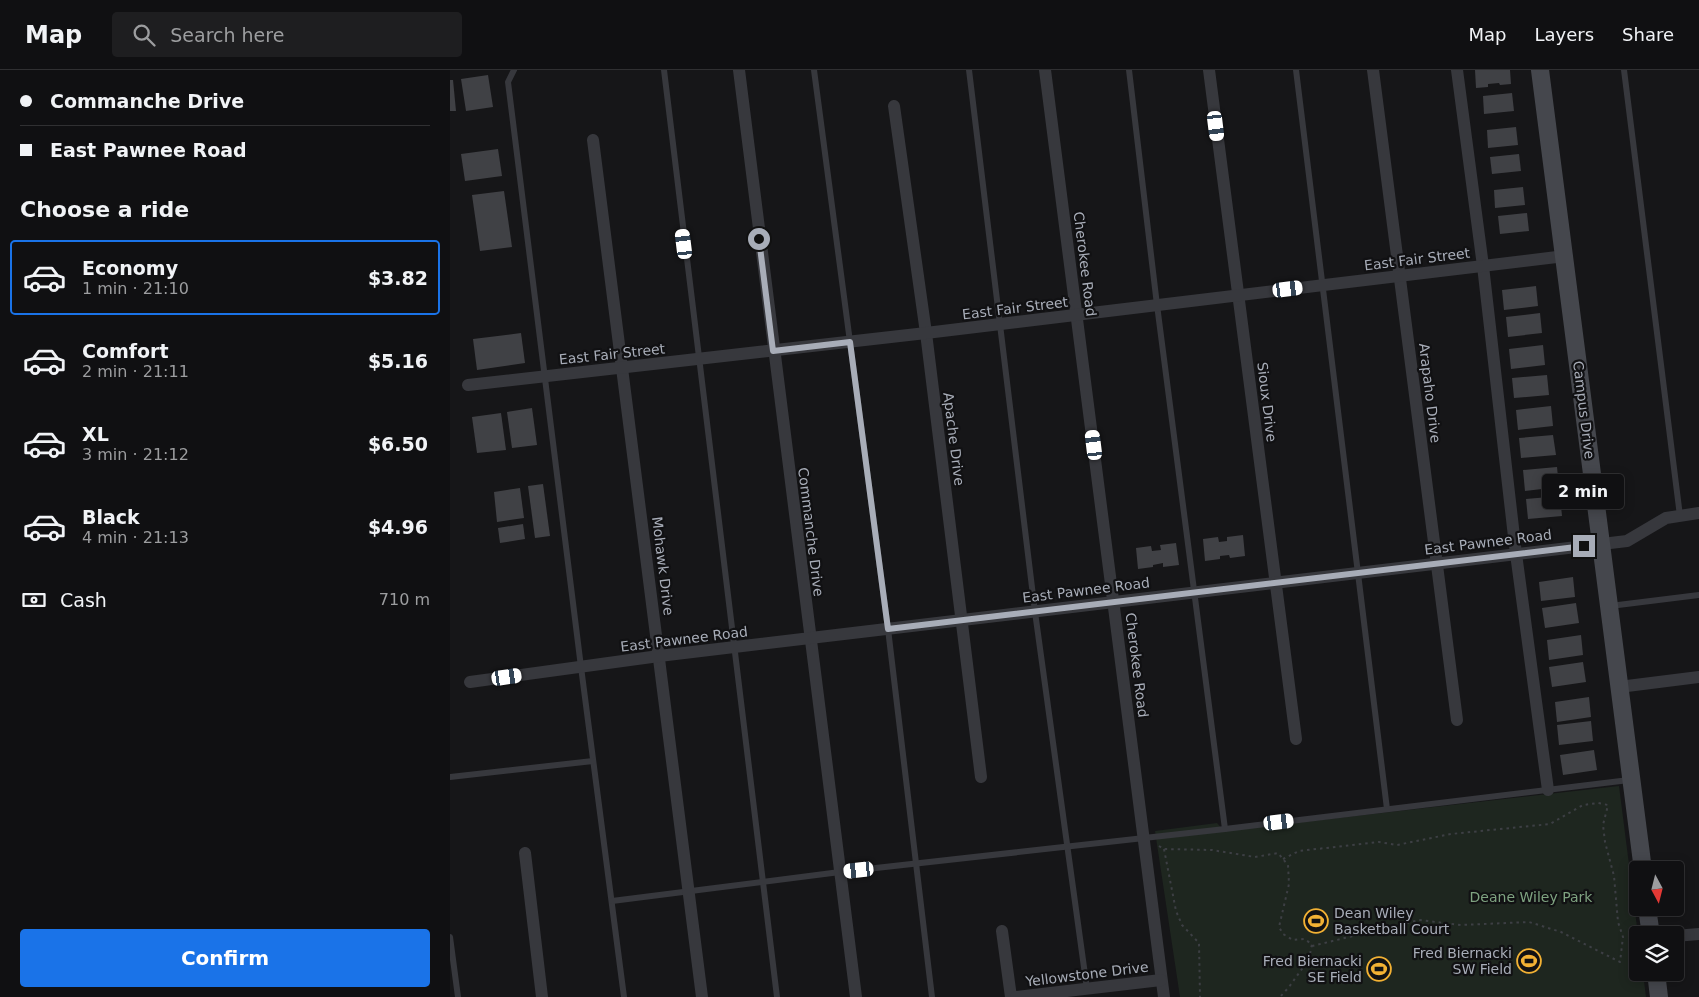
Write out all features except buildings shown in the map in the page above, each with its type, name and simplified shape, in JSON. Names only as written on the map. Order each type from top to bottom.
[{"type":"main road","name":"Campus Drive","points":[[1540,70],[1641,861]]},
{"type":"main road","points":[[1657,981],[1659,997]]},
{"type":"street","name":"Commanche Drive","points":[[738,70],[856,997]]},
{"type":"street","name":"Cherokee Road","points":[[1045,70],[1164,997]]},
{"type":"street","name":"Sioux Drive","points":[[1209,70],[1296,739]]},
{"type":"street","name":"Arapaho Drive","points":[[1373,70],[1457,720]]},
{"type":"street","points":[[1457,70],[1483,266],[1516,554],[1548,790]]},
{"type":"street","name":"Apache Drive","points":[[894,106],[926,333],[981,777]]},
{"type":"street","name":"Mohawk Drive","points":[[593,140],[702,997]]},
{"type":"street","name":"East Fair Street","points":[[468,386],[1565,256]]},
{"type":"street","name":"East Pawnee Road","points":[[470,682],[659,656],[1627,541],[1666,518],[1699,513]]},
{"type":"street","points":[[1619,687],[1699,677]]},
{"type":"street","points":[[525,853],[542,997]]},
{"type":"street","points":[[1002,931],[1011,997]]},
{"type":"street","points":[[1684,935],[1699,934]]},
{"type":"street","name":"Yellowstone Drive","points":[[1016,997],[1069,994],[1087,989],[1161,980]]},
{"type":"lane","points":[[514,70],[508,82],[580,667],[624,997]]},
{"type":"lane","points":[[664,70],[777,997]]},
{"type":"lane","points":[[814,70],[888,629],[932,997]]},
{"type":"lane","points":[[969,70],[1035,612],[1087,989]]},
{"type":"lane","points":[[1129,70],[1157,305],[1225,829]]},
{"type":"lane","points":[[1296,70],[1387,809]]},
{"type":"lane","points":[[1624,70],[1680,516]]},
{"type":"lane","points":[[1609,606],[1699,595]]},
{"type":"lane","points":[[450,777],[593,761]]},
{"type":"lane","points":[[612,901],[840,872],[1225,829],[1631,780]]},
{"type":"lane","points":[[450,937],[458,997]]},
{"type":"path","points":[[1283,859],[1299,851],[1379,842],[1397,846],[1450,834],[1550,824],[1583,805],[1608,805],[1602,825],[1614,876],[1618,922],[1623,937],[1620,962],[1561,932],[1529,922],[1461,925],[1419,920],[1312,946]]},
{"type":"path","points":[[1200,997],[1199,943],[1182,925],[1176,911],[1164,848],[1212,850],[1255,857],[1278,853],[1288,865],[1289,884],[1279,927],[1283,934],[1293,940],[1304,939],[1312,944],[1312,946]]},
{"type":"path","points":[[1280,997],[1309,959],[1312,946]]},
{"type":"green space","name":"Deane Wiley Park","points":[[1619,786],[1629,864],[1629,916],[1636,916],[1637,926],[1629,926],[1629,981],[1644,981],[1646,997],[1180,997],[1155,831],[1217,823],[1224,831]]},
{"type":"place","name":"Dean Wiley Basketball Court","points":[[1316,921]]},
{"type":"place","name":"Fred Biernacki SW Field","points":[[1529,961]]},
{"type":"place","name":"Fred Biernacki SE Field","points":[[1379,969]]},
{"type":"route","points":[[759,239],[773,351],[850,342],[888,629],[1584,546]]}]
